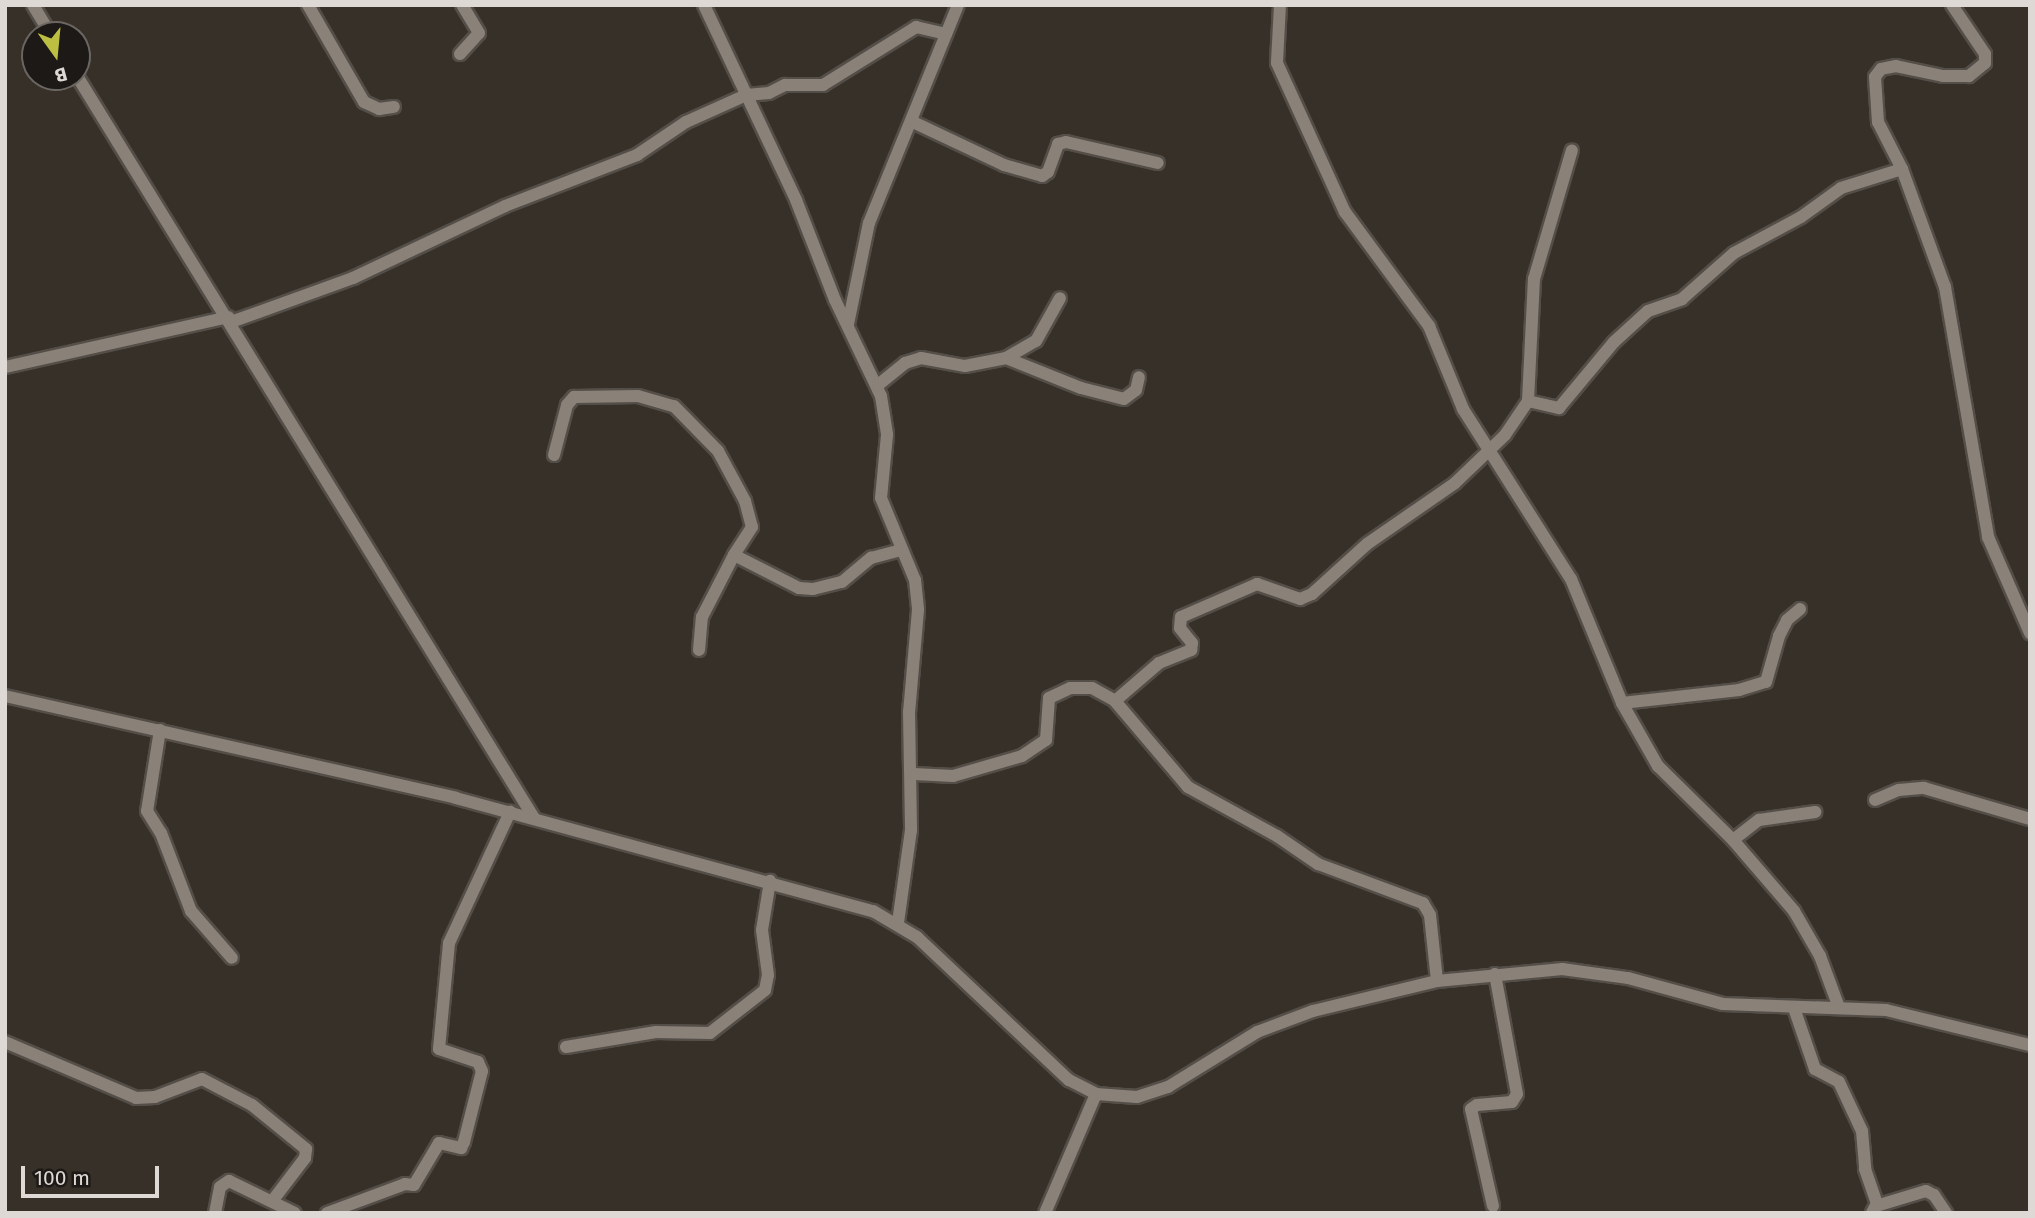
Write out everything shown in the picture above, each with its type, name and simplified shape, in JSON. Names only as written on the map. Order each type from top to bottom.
[{"type":"street","points":[[33,5],[43,21]]},
{"type":"street","points":[[308,5],[364,102],[379,109],[394,107]]},
{"type":"street","points":[[460,54],[479,33],[462,5]]},
{"type":"street","points":[[704,5],[878,385],[887,435],[881,498],[915,580],[918,610],[909,712],[914,774],[907,867],[898,922]]},
{"type":"street","points":[[848,324],[869,223],[913,122],[958,5]]},
{"type":"street","points":[[1280,5],[1277,63],[1345,212],[1429,326],[1463,409],[1487,451],[1571,579],[1622,703],[1658,766],[1733,840],[1808,933],[1838,1006]]},
{"type":"street","points":[[1952,5],[1985,54],[1978,71],[1969,76],[1943,76],[1888,66],[1875,77],[1878,122],[1902,169],[1945,287],[1988,537],[2030,633]]},
{"type":"street","points":[[5,367],[229,319],[341,283],[505,206],[637,155],[686,122],[746,95],[769,93],[785,85],[823,85],[916,27],[946,34]]},
{"type":"street","points":[[86,91],[534,818]]},
{"type":"street","points":[[913,122],[1004,165],[1042,176],[1048,172],[1058,144],[1066,142],[1158,163]]},
{"type":"street","points":[[1115,702],[1159,663],[1191,650],[1180,628],[1181,617],[1257,584],[1304,598],[1367,544],[1455,483],[1487,451],[1528,401],[1534,279],[1572,150]]},
{"type":"street","points":[[1528,401],[1559,408],[1614,342],[1648,311],[1682,299],[1734,253],[1801,217],[1841,188],[1902,169]]},
{"type":"street","points":[[878,385],[912,359],[965,366],[1006,358],[1036,341],[1060,298]]},
{"type":"street","points":[[1006,358],[1081,388],[1124,400],[1136,390],[1139,377]]},
{"type":"street","points":[[554,455],[567,405],[574,397],[638,396],[674,406],[718,451],[745,501],[752,527],[734,555],[702,617],[699,650]]},
{"type":"street","points":[[734,555],[799,588],[813,589],[842,582],[871,558],[901,550]]},
{"type":"street","points":[[1622,703],[1739,690],[1766,682],[1779,636],[1787,620],[1800,609]]},
{"type":"street","points":[[914,774],[953,776],[1022,756],[1046,740],[1049,698],[1070,688],[1092,688],[1115,702],[1188,788],[1277,836],[1318,864],[1423,903],[1430,915],[1437,981]]},
{"type":"street","points":[[6,698],[160,730],[510,812],[594,838],[828,896],[898,922],[1069,1080],[1096,1094],[1120,1098],[1153,1093],[1270,1026],[1437,981],[1496,974],[1581,970],[1723,1004],[1794,1009],[1838,1006],[1886,1010],[2030,1045]]},
{"type":"street","points":[[160,730],[147,811],[161,833],[191,911],[232,958]]},
{"type":"street","points":[[1875,800],[1899,790],[1924,788],[2030,819]]},
{"type":"street","points":[[327,1213],[405,1184],[414,1185],[439,1143],[461,1148],[464,1142],[482,1071],[478,1062],[439,1049],[449,943],[510,812]]},
{"type":"street","points":[[1733,840],[1759,820],[1815,812]]},
{"type":"street","points":[[566,1047],[656,1032],[710,1033],[753,1000],[765,990],[769,979],[762,930],[770,881]]},
{"type":"street","points":[[1493,1206],[1471,1109],[1477,1105],[1512,1102],[1517,1094],[1496,974]]},
{"type":"street","points":[[1794,1009],[1815,1069],[1839,1082],[1862,1131],[1865,1169],[1874,1210],[1926,1191],[1934,1195],[1946,1213]]},
{"type":"street","points":[[5,1042],[136,1098],[155,1097],[202,1079],[253,1105],[306,1149],[305,1158],[273,1200]]},
{"type":"street","points":[[1045,1213],[1096,1094]]},
{"type":"street","points":[[215,1213],[220,1187],[226,1182],[273,1200],[295,1213]]}]
